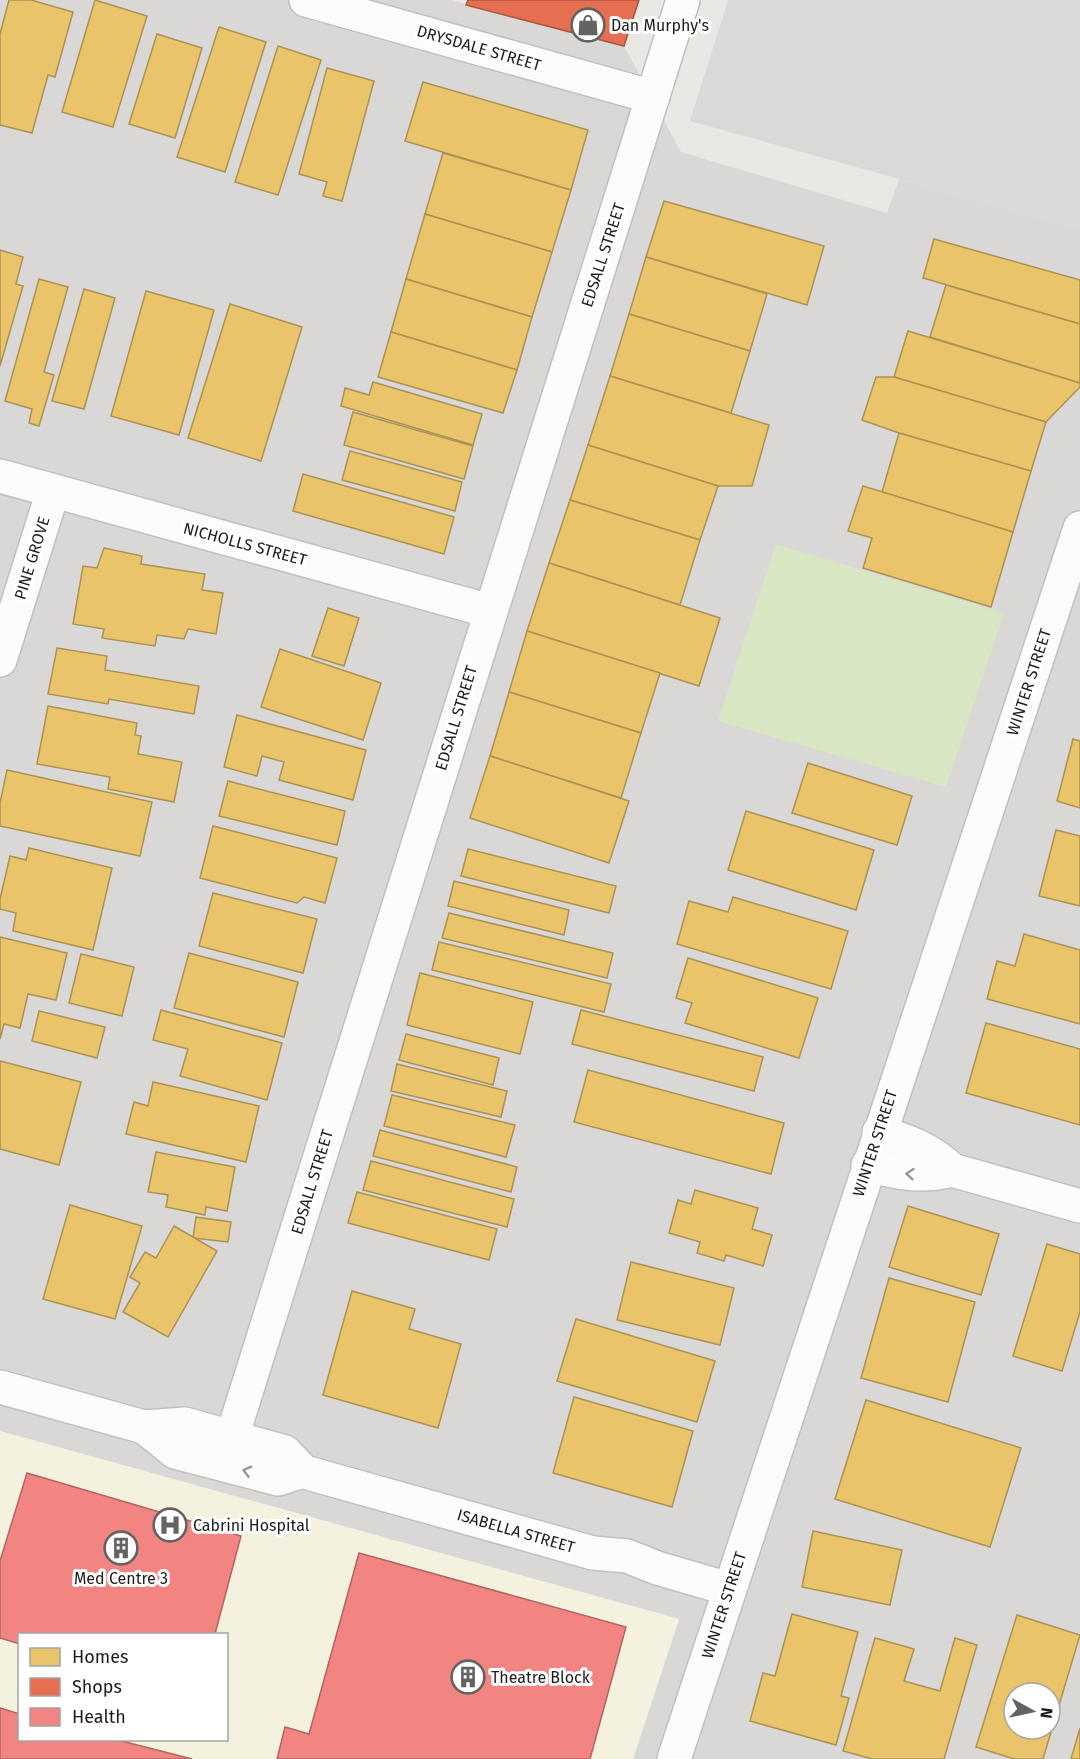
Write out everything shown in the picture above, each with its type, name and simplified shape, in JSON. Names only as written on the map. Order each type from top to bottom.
[{"type":"street","name":"DRYSDALE STREET","points":[[306,0],[653,97]]},
{"type":"street","name":"EDSALL STREET","points":[[232,1437],[683,0]]},
{"type":"street","name":"NICHOLLS STREET","points":[[0,476],[490,611]]},
{"type":"street","name":"PINE GROVE","points":[[0,660],[53,490]]},
{"type":"street","name":"WINTER STREET","points":[[674,1759],[868,1165],[1080,528]]},
{"type":"street","points":[[879,1132],[915,1144],[938,1156],[952,1170],[1080,1206]]},
{"type":"street","points":[[868,1165],[905,1174],[932,1176],[952,1170]]},
{"type":"street","name":"ISABELLA STREET","points":[[0,1387],[144,1427],[185,1424],[232,1437],[285,1452],[303,1471],[593,1553],[627,1556],[657,1568],[729,1589]]},
{"type":"street","name":"ISABELLA STREET","points":[[144,1427],[175,1452],[278,1479],[303,1471]]},
{"type":"street","points":[[200,1458],[227,1447],[232,1437]]},
{"type":"shaded area","points":[[0,0],[452,0],[624,46],[681,152],[887,213],[899,179],[1080,229],[1080,1759],[633,1759],[679,1619],[0,1431]]},
{"type":"shaded area","points":[[728,0],[1080,0],[1080,229],[690,121]]},
{"type":"shaded area","name":"Cabrini Hospital","points":[[0,1431],[679,1619],[633,1759],[0,1759]]},
{"type":"green space","points":[[776,544],[1004,613],[946,787],[718,721]]},
{"type":"building: Homes","points":[[9,0],[31,0],[73,12],[55,77],[48,75],[32,133],[0,125],[0,34]]},
{"type":"building: Homes","points":[[95,0],[147,16],[113,127],[62,112]]},
{"type":"building: Homes","points":[[219,27],[266,42],[225,172],[177,157]]},
{"type":"building: Homes","points":[[157,34],[202,48],[175,138],[129,124]]},
{"type":"building: Homes","points":[[278,46],[321,60],[278,195],[235,182]]},
{"type":"building: Homes","points":[[327,68],[374,81],[342,201],[323,196],[327,182],[299,174]]},
{"type":"building: Homes","points":[[423,82],[588,130],[571,190],[405,141]]},
{"type":"building: Homes","points":[[443,153],[571,190],[552,252],[425,214]]},
{"type":"building: Homes","points":[[664,201],[824,246],[807,305],[646,257]]},
{"type":"building: Homes","points":[[425,214],[552,252],[532,317],[406,279]]},
{"type":"building: Homes","points":[[934,239],[1080,280],[1080,324],[923,278]]},
{"type":"building: Homes","points":[[0,250],[23,257],[16,284],[23,286],[0,366]]},
{"type":"building: Homes","points":[[646,257],[767,294],[750,351],[629,314]]},
{"type":"building: Homes","points":[[39,279],[68,287],[44,372],[54,375],[39,426],[29,423],[32,409],[5,401]]},
{"type":"building: Homes","points":[[406,279],[532,317],[517,370],[391,332]]},
{"type":"building: Homes","points":[[946,285],[1080,324],[1080,383],[930,337]]},
{"type":"building: Homes","points":[[84,289],[115,298],[84,409],[52,401]]},
{"type":"building: Homes","points":[[146,291],[214,310],[179,435],[111,416]]},
{"type":"building: Homes","points":[[230,304],[302,327],[261,461],[188,438]]},
{"type":"building: Homes","points":[[629,314],[750,351],[731,413],[610,376]]},
{"type":"building: Homes","points":[[908,331],[1080,383],[1080,387],[1046,422],[894,377]]},
{"type":"building: Homes","points":[[391,332],[517,370],[503,413],[378,377]]},
{"type":"building: Homes","points":[[610,376],[769,425],[752,486],[718,486],[588,445]]},
{"type":"building: Homes","points":[[876,377],[894,377],[1046,422],[1031,471],[862,420]]},
{"type":"building: Homes","points":[[373,382],[482,414],[473,445],[341,406],[345,388],[369,395]]},
{"type":"building: Homes","points":[[353,412],[473,446],[464,479],[344,445]]},
{"type":"building: Homes","points":[[899,433],[1031,471],[1013,532],[882,492]]},
{"type":"building: Homes","points":[[588,445],[718,486],[700,540],[570,500]]},
{"type":"building: Homes","points":[[350,451],[462,482],[455,511],[342,480]]},
{"type":"building: Homes","points":[[303,474],[454,517],[444,554],[293,511]]},
{"type":"building: Homes","points":[[863,486],[1013,532],[991,607],[863,568],[872,538],[848,531]]},
{"type":"building: Homes","points":[[570,500],[700,540],[680,605],[549,563]]},
{"type":"building: Homes","points":[[104,548],[142,556],[141,564],[205,574],[202,590],[223,593],[216,634],[188,629],[184,639],[157,635],[155,646],[102,638],[104,629],[73,624],[83,566],[97,568]]},
{"type":"building: Homes","points":[[549,563],[720,618],[699,686],[527,631]]},
{"type":"building: Homes","points":[[328,608],[359,618],[344,666],[312,656]]},
{"type":"building: Homes","points":[[527,631],[660,673],[641,733],[509,692]]},
{"type":"building: Homes","points":[[57,648],[107,656],[105,670],[199,686],[194,714],[109,699],[108,704],[48,694]]},
{"type":"building: Homes","points":[[280,649],[381,683],[363,740],[261,707]]},
{"type":"building: Homes","points":[[509,692],[641,733],[621,798],[490,756]]},
{"type":"building: Homes","points":[[48,706],[137,723],[135,735],[141,736],[138,754],[182,762],[174,802],[108,789],[110,777],[37,764]]},
{"type":"building: Homes","points":[[237,715],[366,750],[353,800],[279,780],[284,762],[262,756],[257,776],[224,767]]},
{"type":"building: Homes","points":[[1073,739],[1080,741],[1080,808],[1057,801]]},
{"type":"building: Homes","points":[[490,756],[629,801],[609,863],[470,818]]},
{"type":"building: Homes","points":[[808,763],[912,796],[897,845],[792,813]]},
{"type":"building: Homes","points":[[7,770],[152,802],[140,856],[0,826],[0,803]]},
{"type":"building: Homes","points":[[228,781],[345,811],[337,845],[219,816]]},
{"type":"building: Homes","points":[[746,811],[874,850],[856,910],[728,870]]},
{"type":"building: Homes","points":[[213,826],[337,858],[325,903],[304,897],[297,903],[200,878]]},
{"type":"building: Homes","points":[[1056,830],[1080,836],[1080,906],[1039,896]]},
{"type":"building: Homes","points":[[29,848],[112,868],[93,950],[13,931],[16,913],[0,909],[0,899],[10,856],[26,860]]},
{"type":"building: Homes","points":[[468,849],[616,886],[609,913],[461,876]]},
{"type":"building: Homes","points":[[454,881],[569,910],[564,935],[448,906]]},
{"type":"building: Homes","points":[[213,893],[317,919],[303,973],[199,946]]},
{"type":"building: Homes","points":[[733,897],[848,931],[831,989],[677,944],[689,901],[728,912]]},
{"type":"building: Homes","points":[[449,913],[613,953],[607,978],[442,938]]},
{"type":"building: Homes","points":[[1024,934],[1080,950],[1080,1024],[987,999],[997,961],[1015,966]]},
{"type":"building: Homes","points":[[0,937],[67,953],[56,1000],[28,994],[20,1028],[4,1024],[0,1039]]},
{"type":"building: Homes","points":[[439,942],[611,984],[604,1012],[432,970]]},
{"type":"building: Homes","points":[[189,953],[298,982],[284,1037],[174,1008]]},
{"type":"building: Homes","points":[[81,954],[134,967],[122,1016],[69,1003]]},
{"type":"building: Homes","points":[[688,958],[818,998],[799,1058],[685,1023],[692,1003],[676,998]]},
{"type":"building: Homes","points":[[420,973],[533,1002],[520,1054],[407,1025]]},
{"type":"building: Homes","points":[[161,1010],[282,1043],[267,1100],[180,1076],[188,1049],[153,1040]]},
{"type":"building: Homes","points":[[581,1010],[763,1057],[754,1091],[572,1044]]},
{"type":"building: Homes","points":[[39,1011],[105,1027],[97,1058],[32,1041]]},
{"type":"building: Homes","points":[[986,1023],[1080,1049],[1080,1125],[966,1093]]},
{"type":"building: Homes","points":[[406,1034],[499,1058],[493,1085],[399,1060]]},
{"type":"building: Homes","points":[[0,1061],[81,1082],[59,1165],[0,1149]]},
{"type":"building: Homes","points":[[397,1064],[507,1091],[501,1117],[391,1091]]},
{"type":"building: Homes","points":[[588,1070],[784,1123],[771,1174],[574,1122]]},
{"type":"building: Homes","points":[[153,1082],[259,1106],[246,1162],[126,1134],[134,1102],[148,1106]]},
{"type":"building: Homes","points":[[392,1095],[515,1125],[506,1157],[384,1126]]},
{"type":"building: Homes","points":[[380,1130],[517,1167],[511,1192],[373,1156]]},
{"type":"building: Homes","points":[[156,1152],[235,1167],[227,1211],[206,1207],[205,1215],[166,1207],[168,1195],[148,1192]]},
{"type":"building: Homes","points":[[371,1161],[514,1199],[507,1227],[363,1190]]},
{"type":"building: Homes","points":[[695,1190],[758,1208],[752,1229],[772,1235],[763,1266],[726,1255],[724,1261],[697,1253],[700,1242],[669,1233],[678,1200],[691,1204]]},
{"type":"building: Homes","points":[[357,1192],[497,1229],[489,1260],[348,1223]]},
{"type":"building: Homes","points":[[70,1205],[142,1226],[115,1319],[43,1299]]},
{"type":"building: Homes","points":[[908,1206],[999,1234],[981,1295],[889,1267]]},
{"type":"building: Homes","points":[[196,1217],[231,1222],[228,1242],[193,1238]]},
{"type":"building: Homes","points":[[174,1226],[217,1251],[168,1337],[123,1312],[140,1283],[130,1277],[145,1252],[156,1258]]},
{"type":"building: Homes","points":[[1047,1244],[1080,1254],[1080,1312],[1062,1371],[1013,1356]]},
{"type":"building: Homes","points":[[631,1262],[734,1288],[720,1345],[617,1320]]},
{"type":"building: Homes","points":[[889,1278],[975,1302],[948,1402],[861,1378]]},
{"type":"building: Homes","points":[[352,1291],[415,1309],[409,1329],[461,1344],[438,1428],[323,1395]]},
{"type":"building: Homes","points":[[576,1319],[715,1361],[697,1422],[557,1381]]},
{"type":"building: Homes","points":[[574,1397],[693,1431],[672,1507],[553,1473]]},
{"type":"building: Homes","points":[[866,1400],[1021,1448],[990,1547],[835,1499]]},
{"type":"building: Homes","points":[[813,1531],[902,1550],[890,1605],[802,1587]]},
{"type":"building: Homes","points":[[792,1614],[858,1632],[841,1696],[849,1698],[836,1745],[750,1721],[763,1673],[775,1676]]},
{"type":"building: Homes","points":[[1017,1615],[1080,1635],[1062,1695],[1062,1681],[1002,1681],[1002,1741],[1048,1741],[1043,1759],[1014,1759],[976,1747]]},
{"type":"building: Homes","points":[[875,1638],[914,1649],[904,1681],[940,1691],[955,1638],[977,1645],[944,1759],[872,1759],[843,1751]]},
{"type":"building: Homes","points":[[1080,1728],[1080,1759],[1071,1759]]},
{"type":"building: Shops","name":"Dan Murphy's","points":[[468,0],[639,0],[624,46],[466,5]]},
{"type":"building: Health","name":"Med Centre 3","points":[[27,1473],[241,1536],[215,1633],[18,1633],[18,1643],[0,1638],[0,1561]]},
{"type":"building: Health","name":"Theatre Block","points":[[359,1553],[626,1627],[590,1759],[277,1759],[285,1727],[309,1734]]},
{"type":"building: Health","points":[[0,1708],[18,1713],[18,1741],[122,1741],[192,1759],[0,1759]]},
{"type":"place","name":"Dan Murphy's","points":[[588,25]]},
{"type":"place","name":"Cabrini Hospital","points":[[170,1525]]},
{"type":"place","name":"Med Centre 3","points":[[121,1548]]},
{"type":"place","name":"Theatre Block","points":[[468,1677]]}]
